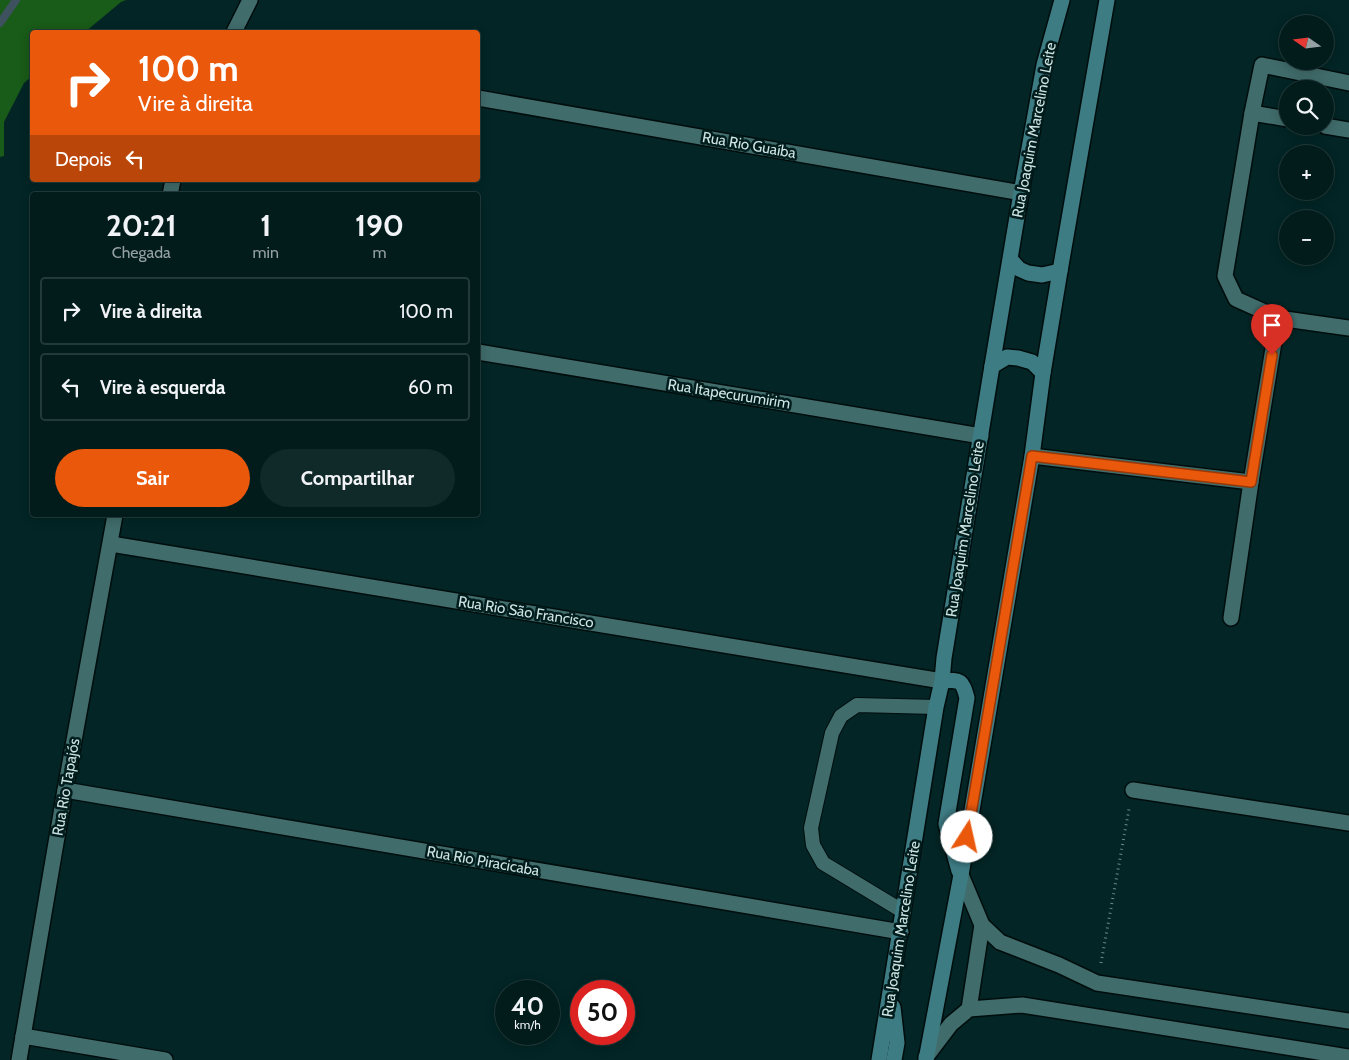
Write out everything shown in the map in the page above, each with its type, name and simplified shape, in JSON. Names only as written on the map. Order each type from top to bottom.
[{"type":"main road","name":"Rua Joaquim Marcelino Leite","points":[[879,1060],[1021,193],[1044,65],[1062,0]]},
{"type":"main road","points":[[926,1059],[960,875],[1032,456],[1043,373],[1106,0]]},
{"type":"main road","points":[[1010,260],[1018,269],[1028,273],[1042,275],[1060,270]]},
{"type":"main road","points":[[992,366],[1007,357],[1018,358],[1032,362],[1043,373]]},
{"type":"main road","points":[[942,680],[958,680],[964,685],[967,698],[946,824],[960,875]]},
{"type":"main road","points":[[892,986],[897,1043],[894,1060]]},
{"type":"street","points":[[235,30],[250,0]]},
{"type":"street","points":[[1349,83],[1262,65],[1252,112],[1225,276],[1236,299],[1278,318],[1349,328]]},
{"type":"street","name":"Rua Rio Guaíba","points":[[480,98],[1021,193]]},
{"type":"street","points":[[1252,112],[1279,117]]},
{"type":"street","points":[[1334,128],[1349,130]]},
{"type":"street","points":[[1231,618],[1278,318]]},
{"type":"street","name":"Rua Itapecurumirim","points":[[480,352],[981,436]]},
{"type":"street","points":[[1032,456],[1251,482]]},
{"type":"street","name":"Rua Rio Tapajós","points":[[18,1060],[115,517]]},
{"type":"street","name":"Rua Rio São Francisco","points":[[111,544],[942,680]]},
{"type":"street","name":"Rua Rio Piracicaba","points":[[65,790],[901,932]]},
{"type":"street","points":[[1133,790],[1349,823]]},
{"type":"street","points":[[960,875],[982,925],[1000,942],[1059,965],[1097,983],[1349,1021]]},
{"type":"street","points":[[970,1009],[982,925]]},
{"type":"street","points":[[926,1059],[951,1024],[970,1009],[1022,1005],[1349,1057]]},
{"type":"street","points":[[23,1036],[165,1060]]},
{"type":"lane","points":[[904,912],[823,863],[813,845],[811,828],[832,733],[841,716],[857,706],[936,707]]},
{"type":"path","points":[[1097,983],[1133,790]]},
{"type":"green space","points":[[0,0],[126,0],[87,30],[30,30],[30,78],[24,83],[4,122],[4,156],[0,157]]},
{"type":"waterway","points":[[0,23],[16,0]]},
{"type":"route","points":[[967,837],[1032,456],[1251,482],[1272,355]]}]
